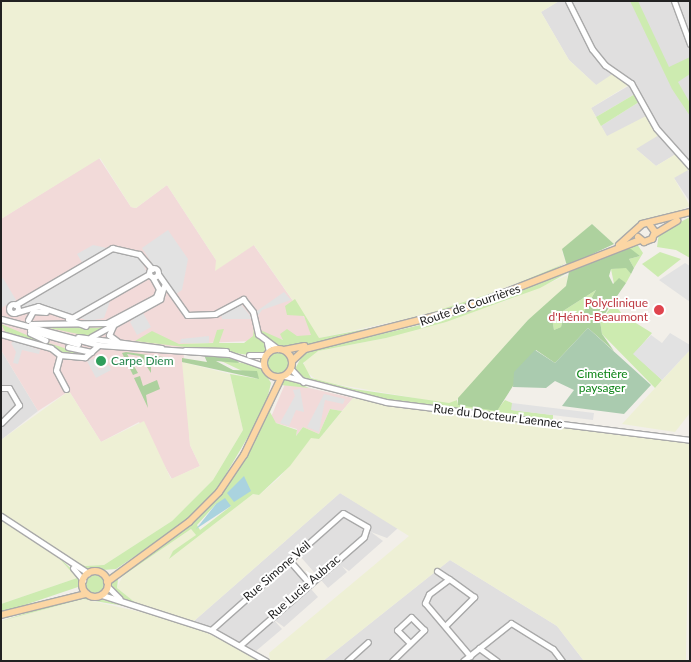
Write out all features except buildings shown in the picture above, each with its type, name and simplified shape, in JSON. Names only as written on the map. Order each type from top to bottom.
[{"type":"main road","points":[[690,214],[655,234],[650,241],[640,240],[637,230],[642,224],[650,225],[690,214]]},
{"type":"main road","points":[[650,225],[655,234]]},
{"type":"main road","name":"Route de Courrières","points":[[616,247],[637,230]]},
{"type":"main road","name":"Route de Courrières","points":[[281,350],[317,345],[463,309],[616,247],[640,240]]},
{"type":"main road","name":"Route de Courrières","points":[[292,361],[300,352],[317,345]]},
{"type":"main road","points":[[1,615],[63,597],[86,594],[102,595],[107,584],[123,567],[177,532],[219,492],[244,455],[270,398],[283,377],[292,369],[292,361],[281,350],[267,354],[264,366],[271,376],[270,398]]},
{"type":"main road","points":[[271,376],[283,377]]},
{"type":"main road","points":[[63,597],[82,582],[88,573],[102,574],[123,567]]},
{"type":"main road","points":[[102,574],[107,584]]},
{"type":"main road","points":[[82,582],[86,594]]},
{"type":"street","points":[[568,1],[592,48],[605,65],[631,83],[656,128],[689,164]]},
{"type":"street","points":[[674,1],[690,44]]},
{"type":"street","points":[[3,319],[86,326],[107,323],[156,297],[159,289],[151,273],[139,254],[112,248],[9,308],[14,313],[38,306],[72,318],[151,273],[158,274],[178,306],[187,316],[213,315],[244,299],[253,312],[257,332],[267,342],[281,350]]},
{"type":"street","points":[[1,334],[33,343],[60,356],[78,356],[118,322],[160,299],[164,285]]},
{"type":"street","points":[[28,320],[29,314],[38,310],[86,326]]},
{"type":"street","points":[[3,319],[91,345],[122,344],[267,354],[267,342]]},
{"type":"street","points":[[3,319],[43,336],[78,344]]},
{"type":"street","points":[[118,322],[109,335],[122,344]]},
{"type":"street","points":[[30,333],[91,345],[229,354],[264,366]]},
{"type":"street","points":[[60,356],[56,370],[66,389]]},
{"type":"street","points":[[292,369],[308,385]]},
{"type":"street","name":"Rue du Docteur Laennec","points":[[283,377],[308,385],[386,402],[690,440]]},
{"type":"street","points":[[1,388],[9,388],[19,405],[1,423]]},
{"type":"street","name":"Rue Simone Veil","points":[[211,630],[343,513],[368,532]]},
{"type":"street","points":[[1,516],[72,566],[88,573]]},
{"type":"street","name":"Rue Lucie Aubrac","points":[[240,645],[368,532]]},
{"type":"street","points":[[289,560],[310,584]]},
{"type":"street","points":[[72,566],[82,582]]},
{"type":"street","points":[[437,571],[474,597],[446,625]]},
{"type":"street","points":[[450,579],[425,600],[470,656]]},
{"type":"street","points":[[107,584],[122,601]]},
{"type":"street","points":[[102,595],[211,630],[266,661]]},
{"type":"street","points":[[392,661],[424,630],[411,617],[397,630],[410,643]]},
{"type":"street","points":[[463,661],[510,623],[553,649],[562,661]]},
{"type":"street","points":[[347,661],[368,642]]},
{"type":"street","points":[[479,648],[497,661]]},
{"type":"shaded area","points":[[559,1],[690,1],[690,202],[674,178],[676,154],[656,166],[636,149],[607,137],[601,126],[639,102],[635,94],[596,117],[591,108],[630,85],[596,85],[569,60],[541,12]]},
{"type":"shaded area","points":[[99,158],[131,207],[136,208],[167,185],[216,260],[236,257],[253,244],[319,338],[183,344],[190,445],[200,466],[172,479],[139,422],[101,442],[69,391],[38,411],[1,350],[1,219]]},
{"type":"shaded area","points":[[168,230],[188,259],[182,290],[173,296],[142,248]]},
{"type":"shaded area","points":[[93,245],[139,255],[147,273],[113,293],[104,318],[89,321],[36,304],[23,310],[18,302],[83,264],[77,254]]},
{"type":"shaded area","points":[[685,263],[690,266],[690,302],[659,280]]},
{"type":"shaded area","points":[[3,278],[16,300],[1,308],[1,279]]},
{"type":"shaded area","points":[[284,292],[291,300],[262,310],[257,317],[257,311]]},
{"type":"shaded area","points":[[239,302],[253,319],[222,319],[221,314]]},
{"type":"shaded area","points":[[142,311],[151,327],[137,335],[130,322]]},
{"type":"shaded area","points":[[670,333],[690,345],[690,350],[662,380],[633,354],[651,335],[662,343]]},
{"type":"shaded area","points":[[209,336],[209,343],[180,343],[181,339]]},
{"type":"shaded area","points":[[15,341],[40,350],[39,354],[22,350],[18,364],[13,363],[16,352],[11,343]]},
{"type":"shaded area","points":[[1,350],[38,411],[1,440]]},
{"type":"shaded area","points":[[94,359],[99,370],[109,365],[111,370],[96,378],[87,361]]},
{"type":"shaded area","points":[[285,384],[353,398],[342,411],[330,409],[319,434],[303,427],[296,436],[297,429],[276,423],[271,417]]},
{"type":"shaded area","points":[[300,389],[304,412],[296,410],[289,426],[280,423],[295,396],[293,390]]},
{"type":"shaded area","points":[[324,394],[345,399],[343,404],[325,400],[319,432],[307,427]]},
{"type":"shaded area","points":[[512,403],[594,413],[593,420],[511,410]]},
{"type":"shaded area","points":[[340,493],[398,528],[387,538],[371,532],[383,541],[349,571],[342,566],[347,572],[328,588],[299,555],[289,564],[318,597],[284,627],[273,619],[282,629],[256,651],[194,621]]},
{"type":"shaded area","points":[[450,560],[557,626],[584,661],[323,661]]},
{"type":"shaded area","points":[[413,612],[425,625],[419,630],[422,634],[433,626],[409,650],[406,647],[413,640],[405,643],[394,631],[399,633],[402,629],[394,627]]},
{"type":"green space","points":[[1,1],[559,1],[541,12],[569,60],[596,85],[614,73],[630,84],[591,108],[607,136],[648,115],[659,135],[636,149],[656,166],[676,154],[688,170],[674,178],[690,206],[631,231],[614,244],[592,224],[562,251],[566,263],[443,311],[319,338],[254,245],[215,271],[216,260],[167,185],[136,208],[131,207],[100,158],[1,219]]},
{"type":"green space","points":[[630,1],[638,1],[669,67],[690,57],[690,74],[678,82],[690,103],[690,116],[672,89]]},
{"type":"green space","points":[[635,94],[639,102],[601,126],[596,117]]},
{"type":"green space","points":[[690,217],[690,258],[676,250],[657,247],[659,233]]},
{"type":"green space","points":[[592,224],[614,244],[567,266],[562,249]]},
{"type":"green space","points":[[637,244],[643,253],[634,268],[629,259],[640,256],[622,249]]},
{"type":"green space","points":[[622,249],[631,249],[640,256],[629,259],[634,268],[631,274],[626,268],[611,269],[609,276],[613,284],[619,278],[626,283],[600,321],[602,334],[614,351],[588,328],[555,363],[536,350],[497,411],[458,405],[458,398],[528,320],[566,286],[569,272]],"holes":[[[596,290],[583,313],[564,315],[561,327],[554,330],[552,318]]]},
{"type":"green space","points":[[660,252],[681,259],[658,277],[642,264]]},
{"type":"green space","points":[[566,263],[537,278],[444,313],[363,334],[287,349],[275,345],[258,329],[283,340],[280,334],[287,329],[297,336],[311,335],[304,316],[287,315],[285,306],[295,299],[319,338],[402,322],[504,289]]},
{"type":"green space","points":[[626,267],[631,274],[626,283],[619,279],[614,284],[611,269]]},
{"type":"green space","points":[[569,272],[540,288],[446,322],[386,338],[318,351],[303,363],[311,378],[354,389],[449,403],[457,400],[458,404],[497,410],[505,400],[512,403],[512,410],[553,415],[553,420],[391,401],[308,383],[294,371],[304,352],[446,319]]},
{"type":"green space","points":[[568,275],[566,286],[555,299],[528,320],[457,400],[449,404],[318,381],[303,369],[305,359],[318,351],[386,338],[508,300]]},
{"type":"green space","points":[[596,290],[583,313],[564,315],[561,327],[554,330],[552,318]]},
{"type":"green space","points":[[614,304],[623,315],[652,333],[634,354],[662,380],[655,388],[602,334],[600,321]]},
{"type":"green space","points":[[1,324],[36,339],[83,354],[61,352],[6,333]]},
{"type":"green space","points":[[108,325],[88,336],[44,327],[97,328]]},
{"type":"green space","points":[[254,326],[266,344],[267,351],[259,356],[135,341],[152,331],[179,344],[213,343],[217,330],[224,329],[219,343],[244,343],[253,336]]},
{"type":"green space","name":"Cimetière paysager","points":[[588,328],[651,385],[624,414],[562,406],[574,390],[555,381],[546,388],[513,387],[514,372],[535,350],[555,363]]},
{"type":"green space","points":[[690,350],[690,413],[675,432],[622,424]]},
{"type":"green space","points":[[278,351],[287,354],[290,363],[287,372],[278,375],[269,372],[266,363],[269,354]]},
{"type":"green space","points":[[122,353],[163,357],[173,367],[160,367],[151,357],[151,373],[140,356],[127,354],[138,373],[133,375]]},
{"type":"green space","points":[[204,355],[236,359],[239,363],[216,361],[233,370],[257,371],[259,379],[182,362],[182,358],[207,362]]},
{"type":"green space","points":[[217,359],[261,366],[271,383],[265,408],[216,491],[188,520],[116,569],[89,571],[69,558],[85,566],[104,565],[172,521],[213,480],[243,430],[230,374],[259,379]]},
{"type":"green space","points":[[182,362],[230,374],[243,430],[213,480],[172,521],[104,565],[85,566],[60,555],[1,513],[1,440],[69,391],[101,442],[144,421],[171,479],[200,466],[190,445]]},
{"type":"green space","points":[[140,376],[143,386],[157,380],[160,389],[146,395],[148,408],[134,378]]},
{"type":"green space","points":[[289,379],[309,388],[281,385],[270,412],[276,423],[297,430],[296,436],[303,427],[319,434],[330,409],[342,411],[319,439],[311,438],[290,466],[259,495],[253,494],[169,559],[173,551],[196,535],[191,529],[118,579],[117,588],[137,604],[117,596],[110,581],[190,525],[220,493],[281,381]],"holes":[[[216,504],[231,506],[200,530],[197,525]]]},
{"type":"green space","points":[[353,398],[690,443],[686,661],[584,661],[557,626],[450,560],[323,661],[270,661],[269,653],[409,536],[340,493],[194,621],[137,604],[117,588],[123,575],[191,529],[196,535],[167,558],[253,494],[259,495],[279,478],[311,437],[319,439]]},
{"type":"green space","points":[[1,518],[58,557],[77,578],[1,604]]},
{"type":"green space","points":[[58,557],[74,571],[80,580],[78,587],[1,613],[1,604],[77,578]]},
{"type":"green space","points":[[91,575],[99,575],[104,580],[102,591],[91,593],[86,588],[86,580]]},
{"type":"green space","points":[[84,595],[136,608],[83,599],[1,621]]},
{"type":"green space","points":[[83,599],[185,622],[263,661],[1,661],[1,621]]},
{"type":"water","points":[[244,476],[251,491],[234,502],[227,493]]},
{"type":"water","points":[[225,498],[231,506],[196,529],[216,504]]},
{"type":"place","name":"Polyclinique d'Hénin-Beaumont","points":[[659,310]]},
{"type":"place","name":"Carpe Diem","points":[[101,361]]}]
